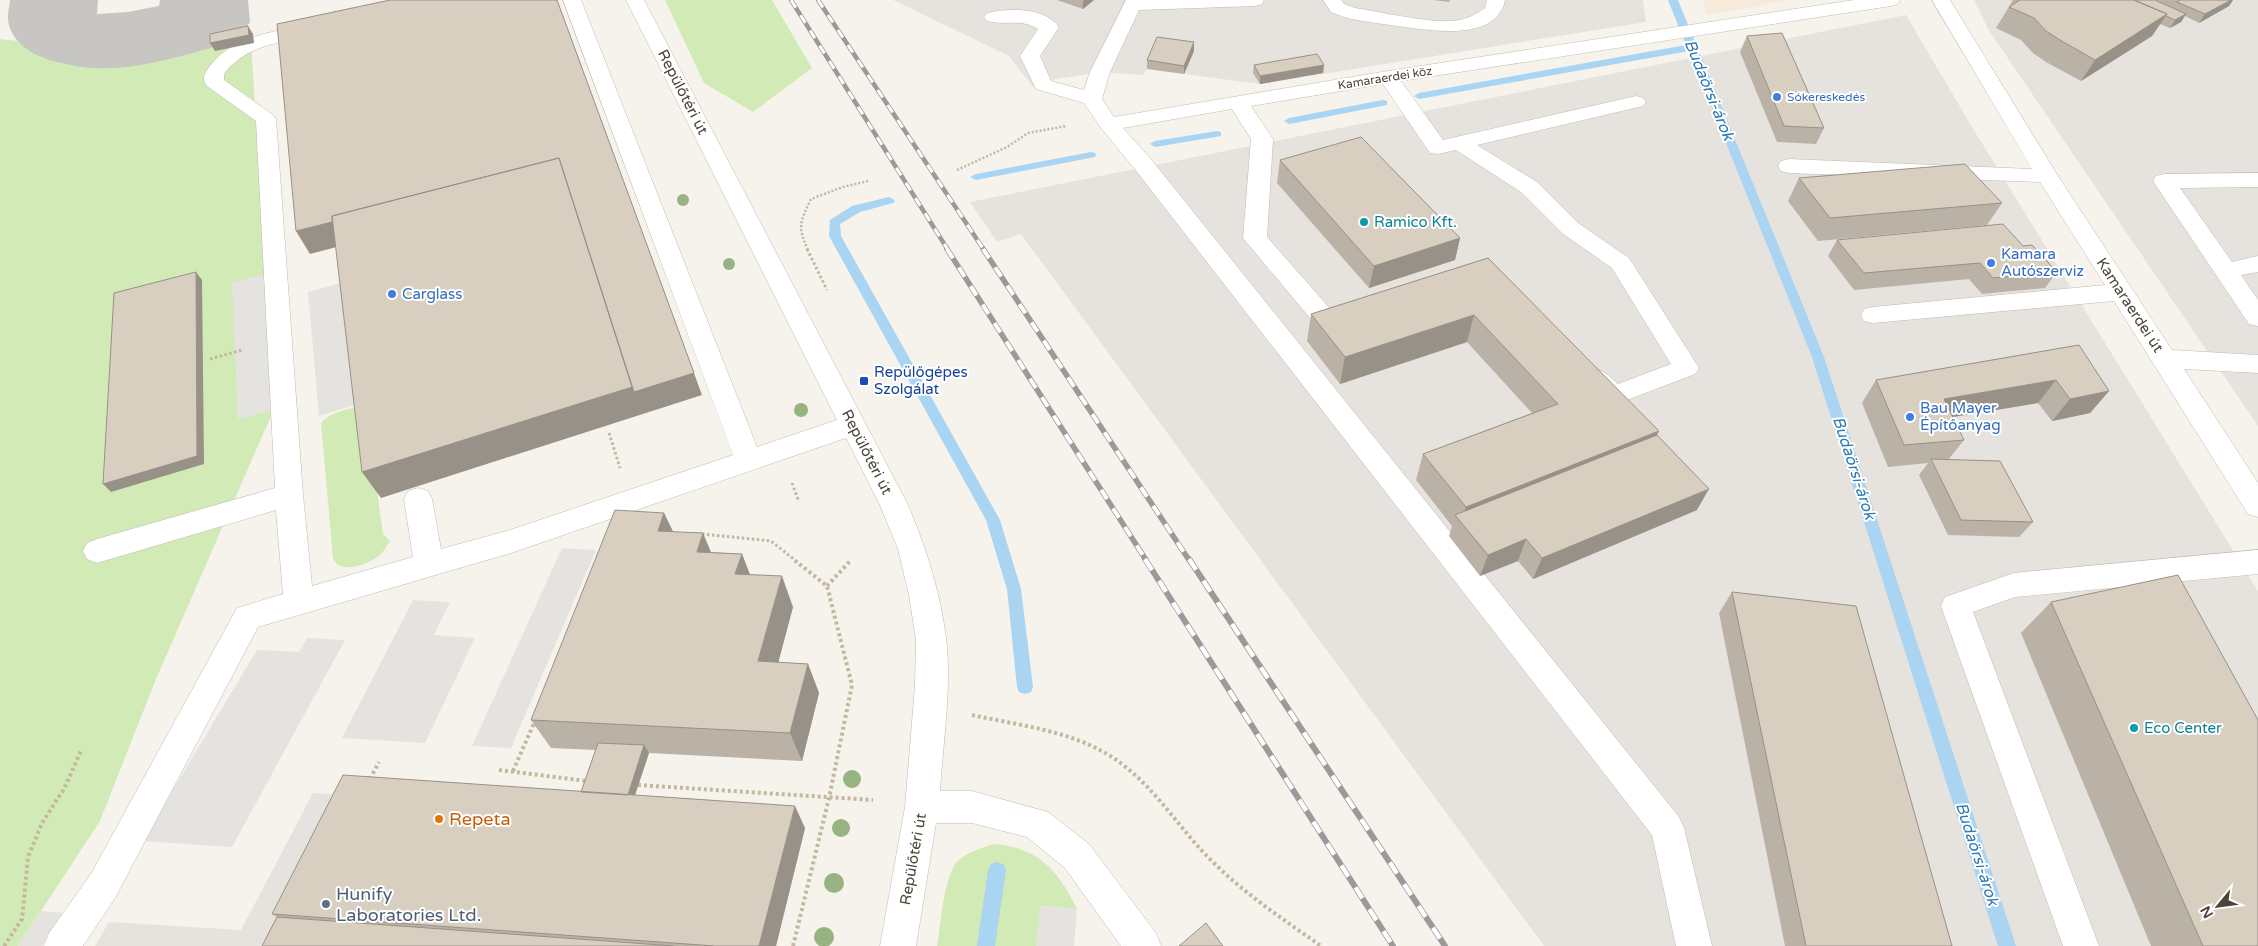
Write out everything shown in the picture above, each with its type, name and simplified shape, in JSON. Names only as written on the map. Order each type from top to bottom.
[{"type":"street","points":[[572,0],[749,460]]},
{"type":"street","name":"Repülőtéri út","points":[[635,0],[893,504],[912,548],[924,595],[931,640],[931,667],[922,807],[898,946]]},
{"type":"street","points":[[1092,98],[1100,72],[1133,2],[1255,0]]},
{"type":"street","points":[[1332,0],[1333,4],[1342,11],[1354,14],[1445,27],[1471,24],[1481,19],[1494,10],[1496,0]]},
{"type":"street","name":"Kamaraerdei köz","points":[[1108,124],[1388,77],[1891,0]]},
{"type":"street","name":"Kamaraerdei út","points":[[1941,0],[2047,176],[2258,506]]},
{"type":"street","points":[[994,17],[1031,17],[1049,27],[1030,56],[1043,84],[1092,98],[1108,124],[1142,163],[1667,828],[1694,946]]},
{"type":"street","points":[[299,601],[289,495],[266,119],[214,82],[214,74],[225,60],[254,44],[333,25]]},
{"type":"street","points":[[1388,77],[1438,148],[1636,102]]},
{"type":"street","points":[[1238,102],[1262,140],[1255,238],[1324,318]]},
{"type":"street","points":[[1459,143],[1529,187],[1570,228],[1592,245],[1621,262],[1686,368],[1614,396],[1579,363]]},
{"type":"street","points":[[1789,166],[2047,176]]},
{"type":"street","points":[[2258,180],[2164,181],[2258,318]]},
{"type":"street","points":[[2225,271],[2258,264]]},
{"type":"street","points":[[1873,315],[2120,292]]},
{"type":"street","points":[[2165,359],[2258,364]]},
{"type":"street","points":[[62,946],[102,886],[248,616],[511,541],[853,425]]},
{"type":"street","points":[[97,551],[289,495]]},
{"type":"street","points":[[418,499],[429,565]]},
{"type":"street","points":[[2081,946],[1956,606],[2014,584],[2172,582],[2258,562]]},
{"type":"street","points":[[922,807],[972,807],[1036,823],[1077,856],[1143,946]]},
{"type":"path","points":[[957,170],[977,162],[1028,133],[1087,122],[1108,124]]},
{"type":"path","points":[[828,291],[800,233],[800,222],[811,199],[843,187],[868,181]]},
{"type":"path","points":[[694,534],[771,541],[827,586],[852,685],[829,798],[793,946]]},
{"type":"path","points":[[827,586],[851,560]]},
{"type":"path","points":[[964,713],[1071,739],[1107,754],[1143,781],[1206,855],[1256,899],[1321,946]]},
{"type":"path","points":[[513,771],[536,717]]},
{"type":"path","points":[[4,946],[22,919],[28,858],[42,823],[64,789],[81,751]]},
{"type":"path","points":[[366,787],[379,762]]},
{"type":"path","points":[[499,770],[592,781]]},
{"type":"path","points":[[638,785],[873,800]]},
{"type":"shaded area","points":[[893,0],[1643,0],[1646,22],[1260,84],[1147,69],[1143,75],[1100,72],[1050,80],[1033,87],[1009,56]]},
{"type":"shaded area","points":[[1703,0],[1790,0],[1707,15]]},
{"type":"shaded area","points":[[1974,0],[2258,0],[2258,426],[1988,29]]},
{"type":"shaded area","points":[[1906,15],[1972,127],[2258,591],[2258,946],[1544,946],[1021,234],[997,242],[970,202]]},
{"type":"shaded area","points":[[264,274],[274,409],[238,420],[232,283]]},
{"type":"shaded area","points":[[348,281],[364,402],[319,416],[308,292]]},
{"type":"shaded area","points":[[562,548],[596,550],[511,748],[472,746]]},
{"type":"shaded area","points":[[413,600],[450,602],[434,635],[475,638],[425,743],[342,738]]},
{"type":"shaded area","points":[[307,638],[345,640],[232,847],[142,841],[257,650],[299,652]]},
{"type":"shaded area","points":[[313,793],[354,795],[313,878],[270,875]]},
{"type":"shaded area","points":[[270,875],[313,878],[294,946],[95,946],[109,922],[241,930]]},
{"type":"shaded area","points":[[1041,906],[1077,909],[1074,946],[1036,946]]},
{"type":"shaded area","points":[[41,911],[63,913],[42,946],[18,946]]},
{"type":"green space","points":[[665,0],[772,0],[812,68],[753,112],[704,83]]},
{"type":"green space","points":[[170,33],[251,42],[274,409],[156,679],[100,821],[18,946],[0,946],[0,39],[98,50]]},
{"type":"green space","points":[[365,405],[383,534],[390,541],[376,558],[363,564],[348,567],[336,563],[333,558],[321,423],[336,413]]},
{"type":"green space","points":[[994,844],[1023,850],[1045,863],[1062,883],[1077,909],[1041,906],[1036,946],[937,946],[947,884],[954,866],[966,855]]},
{"type":"building","points":[[390,0],[557,0],[694,373],[634,392],[559,158],[332,216],[332,222],[296,231],[277,24]]},
{"type":"building","points":[[2020,0],[2134,0],[2167,14],[2095,60],[2046,31],[2034,18],[2009,7]]},
{"type":"building","points":[[2134,0],[2155,0],[2186,14],[2175,20],[2166,16],[2167,14]]},
{"type":"building","points":[[2180,0],[2231,0],[2205,14],[2177,2]]},
{"type":"building","points":[[248,26],[249,35],[210,43],[210,34]]},
{"type":"building","points":[[1782,33],[1824,128],[1784,126],[1747,36]]},
{"type":"building","points":[[1157,37],[1194,42],[1184,66],[1147,60]]},
{"type":"building","points":[[1317,54],[1324,65],[1260,76],[1254,65]]},
{"type":"building","name":"Ramico Kft.","points":[[1361,137],[1460,238],[1374,266],[1280,160]]},
{"type":"building","points":[[559,158],[632,387],[362,472],[332,216]]},
{"type":"building","points":[[1965,164],[2002,203],[1830,218],[1799,178]]},
{"type":"building","points":[[2003,224],[2023,246],[2032,245],[2057,272],[1993,278],[1980,263],[1864,273],[1837,240]]},
{"type":"building","points":[[1488,258],[1659,431],[1466,507],[1423,454],[1558,404],[1474,315],[1345,357],[1311,314]]},
{"type":"building","points":[[196,272],[197,456],[103,484],[114,293]]},
{"type":"building","points":[[2079,345],[2109,391],[2070,399],[2056,380],[1944,399],[1964,440],[1904,445],[1876,380]]},
{"type":"building","points":[[1657,435],[1709,489],[1542,558],[1526,539],[1488,555],[1455,515]]},
{"type":"building","points":[[1931,459],[2000,461],[2033,522],[1961,520]]},
{"type":"building","points":[[615,510],[664,513],[658,531],[703,533],[697,552],[742,554],[735,574],[782,576],[758,661],[808,664],[790,733],[531,720]]},
{"type":"building","name":"Eco Center","points":[[2178,575],[2258,720],[2258,946],[2203,946],[2051,602]]},
{"type":"building","points":[[1732,592],[1856,606],[1952,946],[1806,946]]},
{"type":"building","points":[[598,743],[644,745],[628,795],[581,792]]},
{"type":"building","points":[[343,775],[795,806],[759,946],[715,946],[272,914]]},
{"type":"building","points":[[277,917],[674,946],[262,946]]},
{"type":"building","points":[[1206,923],[1223,946],[1179,946]]},
{"type":"waterway","name":"Budaörsi-árok","points":[[1673,0],[1818,357],[2007,946]]},
{"type":"waterway","points":[[1419,96],[1692,47]]},
{"type":"waterway","points":[[1289,121],[1383,103]]},
{"type":"waterway","points":[[1155,144],[1217,134]]},
{"type":"waterway","points":[[976,177],[1091,155]]},
{"type":"waterway","points":[[889,201],[856,209],[834,223],[835,236],[993,520],[1014,589],[1025,687]]},
{"type":"waterway","points":[[986,946],[997,870]]},
{"type":"taxiway","points":[[54,0],[52,18],[55,29],[77,39],[96,41],[143,37],[206,22],[204,0]]},
{"type":"railway","points":[[791,0],[948,250]]},
{"type":"railway","points":[[818,0],[984,250]]},
{"type":"railway","points":[[947,249],[1146,560]]},
{"type":"railway","points":[[983,249],[1189,560]]},
{"type":"railway","points":[[1145,559],[1393,946]]},
{"type":"railway","points":[[1189,559],[1445,946]]},
{"type":"place","name":"Sókereskedés","points":[[1777,97]]},
{"type":"place","name":"Ramico Kft.","points":[[1364,222]]},
{"type":"place","name":"Kamara Autószerviz","points":[[1991,263]]},
{"type":"place","name":"Carglass","points":[[392,294]]},
{"type":"place","name":"Repülőgépes Szolgálat","points":[[864,381]]},
{"type":"place","name":"Bau Mayer Építőanyag","points":[[1910,417]]},
{"type":"place","name":"Eco Center","points":[[2134,728]]},
{"type":"place","name":"Repeta","points":[[439,819]]},
{"type":"place","name":"Hunify Laboratories Ltd.","points":[[326,904]]}]
